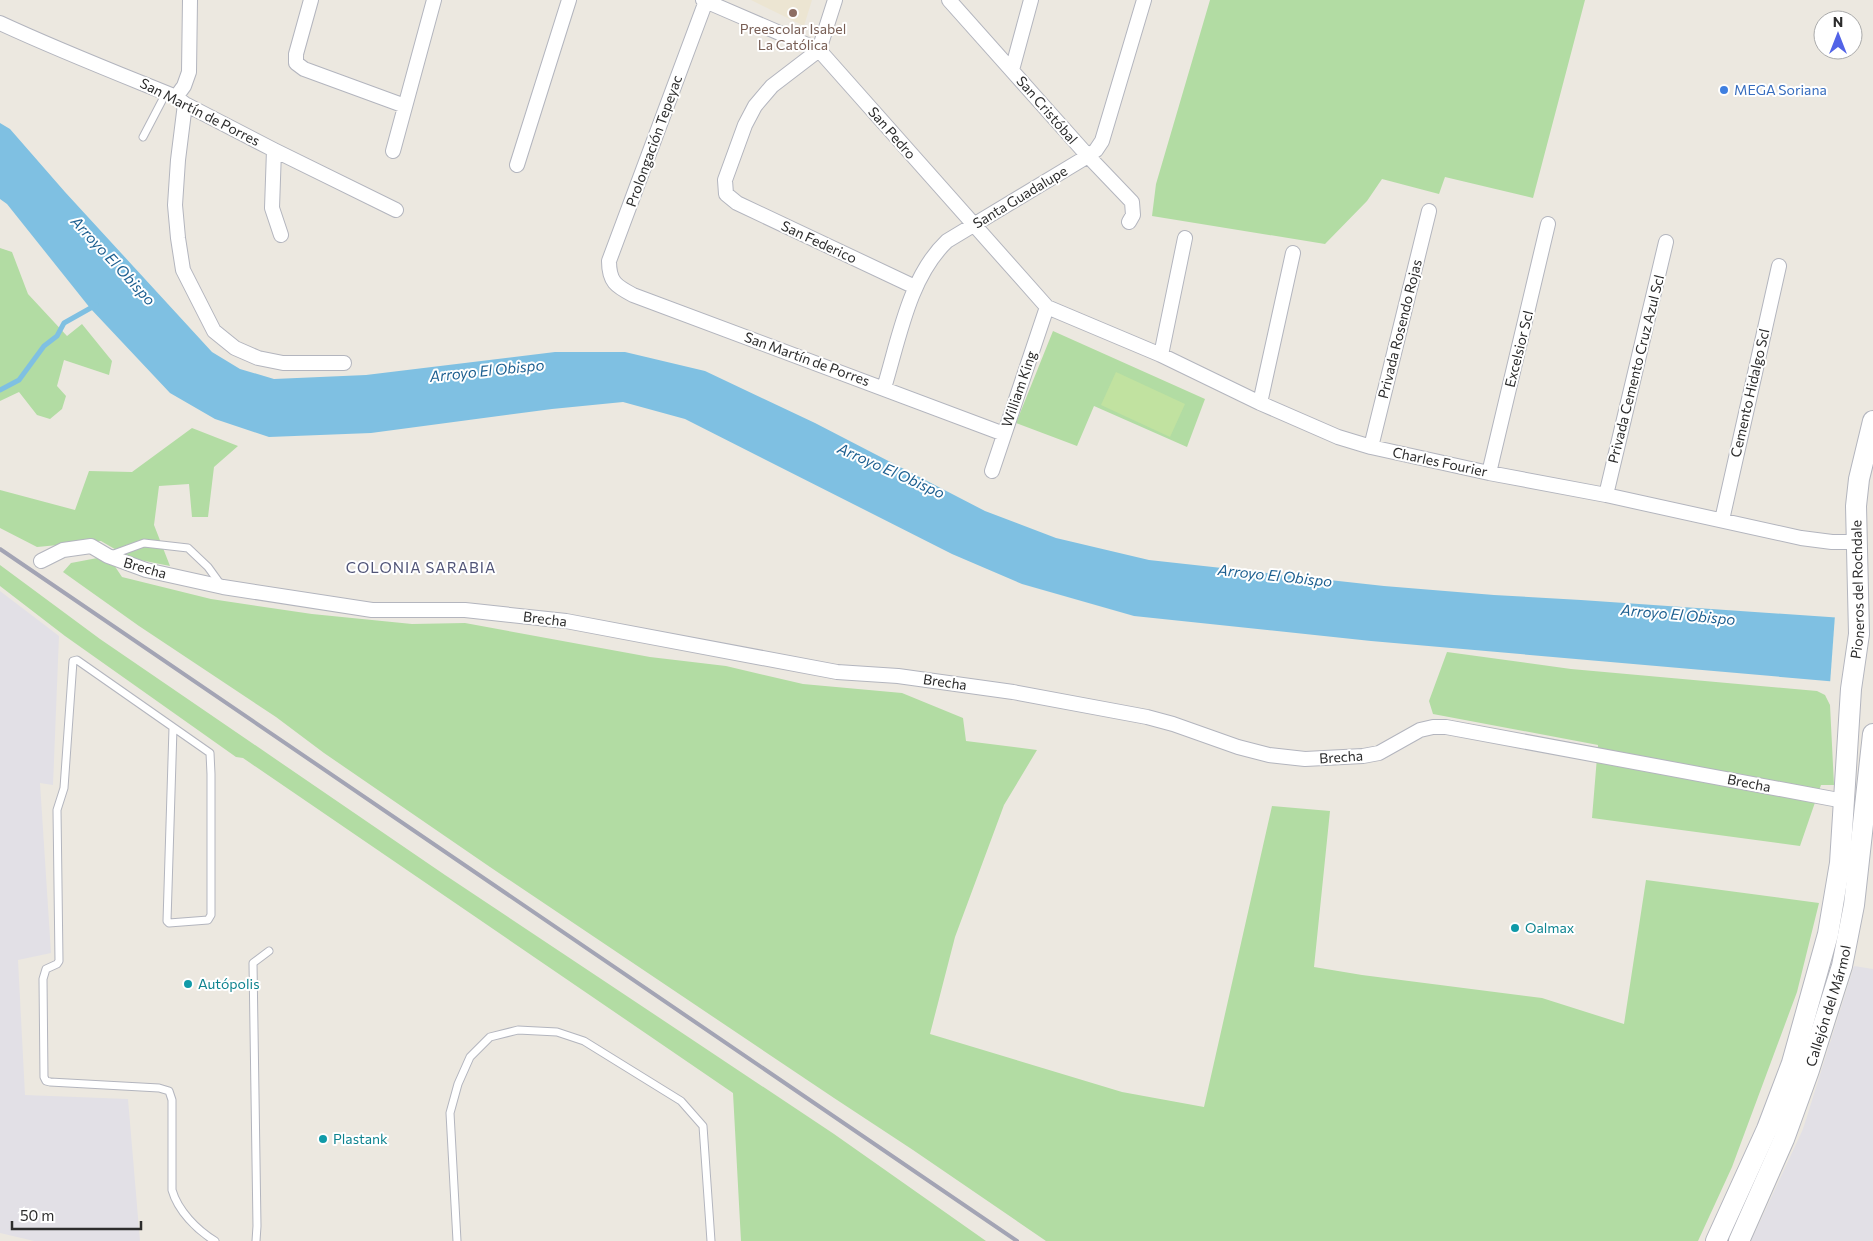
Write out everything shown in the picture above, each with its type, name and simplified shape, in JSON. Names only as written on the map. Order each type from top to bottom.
[{"type":"street","points":[[190,0],[189,72],[184,86],[176,98],[178,160],[175,205],[183,270],[214,331],[235,348],[258,358],[283,363],[344,363]]},
{"type":"street","points":[[311,0],[296,54],[296,63],[304,69],[405,106]]},
{"type":"street","points":[[393,151],[434,0]]},
{"type":"street","points":[[517,165],[569,0]]},
{"type":"street","points":[[819,50],[835,0]]},
{"type":"street","name":"San Cristóbal","points":[[949,0],[1088,156],[1132,202],[1133,215],[1129,222]]},
{"type":"street","points":[[1012,70],[1030,0]]},
{"type":"street","name":"Santa Guadalupe","points":[[884,388],[915,287],[936,251],[947,241],[1096,150],[1102,141],[1144,0]]},
{"type":"street","name":"San Pedro","points":[[704,1],[819,50],[1047,307]]},
{"type":"street","name":"Prolongación Tepeyac","points":[[613,281],[609,273],[610,261],[704,1]]},
{"type":"street","name":"San Martín de Porres","points":[[0,23],[64,52],[112,70],[176,98],[274,150],[396,210]]},
{"type":"street","name":"San Federico","points":[[819,50],[772,86],[755,106],[745,126],[725,180],[726,194],[737,203],[915,287]]},
{"type":"street","points":[[274,150],[272,208],[281,235]]},
{"type":"street","name":"Privada Rosendo Rojas","points":[[1371,447],[1429,211]]},
{"type":"street","name":"Excelsior Scl","points":[[1489,473],[1548,224]]},
{"type":"street","points":[[1161,355],[1185,238]]},
{"type":"street","name":"Privada Cemento Cruz Azul Scl","points":[[1606,495],[1666,242]]},
{"type":"street","points":[[1260,403],[1293,253]]},
{"type":"street","name":"Cemento Hidalgo Scl","points":[[1722,520],[1779,266]]},
{"type":"street","name":"San Martín de Porres","points":[[613,281],[620,288],[633,295],[1004,434]]},
{"type":"street","name":"Charles Fourier","points":[[1047,307],[1161,355],[1260,403],[1338,437],[1371,447],[1489,473],[1606,495],[1801,538],[1832,542],[1856,542]]},
{"type":"street","name":"William King","points":[[992,471],[1047,307]]},
{"type":"street","name":"Pioneros del Rochdale","points":[[1846,759],[1851,689],[1859,634],[1856,506],[1859,479],[1873,421]]},
{"type":"street","name":"Brecha","points":[[41,561],[62,550],[91,546],[108,556],[146,570],[223,587],[372,610],[464,610],[566,621],[837,672],[898,676],[1012,692],[1147,717],[1238,747],[1269,755],[1305,759],[1363,756],[1379,753],[1420,730],[1446,727],[1844,801]]},
{"type":"street","name":"Callejón del Mármol","points":[[1739,1241],[1784,1139],[1809,1070],[1842,966],[1854,905],[1873,734]]},
{"type":"street","name":"Callejón del Mármol","points":[[1716,1241],[1767,1129],[1792,1063],[1820,964],[1834,904],[1840,862],[1846,759]]},
{"type":"street","points":[[1739,1191],[1759,1198]]},
{"type":"lane","points":[[143,137],[176,98]]},
{"type":"lane","points":[[108,556],[144,543],[188,548],[208,567],[223,587]]},
{"type":"lane","points":[[173,728],[167,921],[170,923],[208,920],[211,915],[210,753],[77,660],[73,661],[64,788],[57,810],[59,961],[57,964],[46,969],[43,979],[44,1077],[46,1081],[50,1082],[159,1088],[169,1091],[172,1100],[172,1190],[174,1198],[201,1232],[215,1241]]},
{"type":"lane","points":[[256,1241],[253,963],[269,951]]},
{"type":"lane","points":[[457,1241],[450,1113],[458,1084],[470,1057],[490,1037],[518,1030],[557,1032],[584,1041],[681,1101],[703,1126],[711,1241]]},
{"type":"shaded area","name":"Preescolar Isabel La Católica","points":[[751,0],[812,0],[804,26]]},
{"type":"shaded area","points":[[0,591],[59,636],[53,785],[40,783],[51,953],[18,960],[25,1095],[128,1099],[140,1241],[34,1241],[0,1233]]},
{"type":"shaded area","points":[[1854,966],[1873,969],[1873,1241],[1751,1241],[1803,1129]]},
{"type":"green space","points":[[1210,0],[1585,0],[1533,198],[1445,177],[1439,194],[1382,179],[1367,201],[1325,244],[1152,216],[1156,184]]},
{"type":"green space","points":[[0,248],[12,252],[28,294],[67,336],[82,324],[112,361],[109,375],[64,360],[57,386],[66,396],[62,409],[50,419],[37,415],[19,392],[0,401]]},
{"type":"green space","points":[[1053,331],[1205,399],[1187,447],[1094,406],[1077,446],[1016,423]]},
{"type":"green space","points":[[1116,372],[1185,404],[1170,437],[1101,405]]},
{"type":"green space","points":[[192,428],[238,446],[214,467],[208,517],[192,517],[189,484],[159,486],[154,525],[170,566],[130,558],[101,541],[37,547],[0,528],[0,490],[75,510],[89,471],[132,472]]},
{"type":"green space","points":[[108,556],[122,577],[211,599],[312,614],[412,624],[465,623],[650,657],[726,666],[803,684],[902,693],[963,718],[966,741],[1037,750],[1004,805],[955,937],[930,1034],[1122,1092],[1204,1107],[1272,806],[1330,811],[1314,967],[1542,998],[1624,1024],[1646,880],[1819,903],[1797,992],[1732,1167],[1698,1241],[1046,1241],[490,867],[324,753],[276,717],[139,626],[63,572],[71,563]]},
{"type":"green space","points":[[0,565],[100,639],[445,875],[834,1134],[986,1241],[741,1241],[733,1093],[243,758],[236,757],[65,636],[0,586]]},
{"type":"green space","points":[[1447,652],[1571,669],[1817,691],[1825,695],[1830,705],[1834,785],[1821,785],[1800,846],[1592,818],[1598,745],[1433,714],[1429,701]]},
{"type":"water","name":"Arroyo El Obispo","points":[[0,123],[10,129],[65,192],[212,352],[240,369],[274,379],[366,375],[555,352],[625,352],[705,371],[815,423],[985,511],[1056,538],[1149,560],[1384,586],[1858,619],[1873,685],[1371,641],[1134,616],[1022,584],[952,554],[685,419],[623,402],[552,409],[371,433],[269,437],[215,419],[170,393],[90,308],[7,204],[0,199]]},
{"type":"pier","points":[[1835,615],[1873,618],[1873,687],[1830,684]]},
{"type":"waterway","points":[[0,390],[19,380],[44,346],[57,336],[64,323],[96,305]]},
{"type":"railway","points":[[0,549],[1017,1241]]},
{"type":"place","name":"Preescolar Isabel La Católica","points":[[793,13]]},
{"type":"place","name":"MEGA Soriana","points":[[1724,90]]},
{"type":"place","name":"Oalmax","points":[[1515,928]]},
{"type":"place","name":"Autópolis","points":[[188,984]]},
{"type":"place","name":"Plastank","points":[[323,1139]]},
{"type":"district","name":"COLONIA SARABIA","points":[[421,568]]}]
